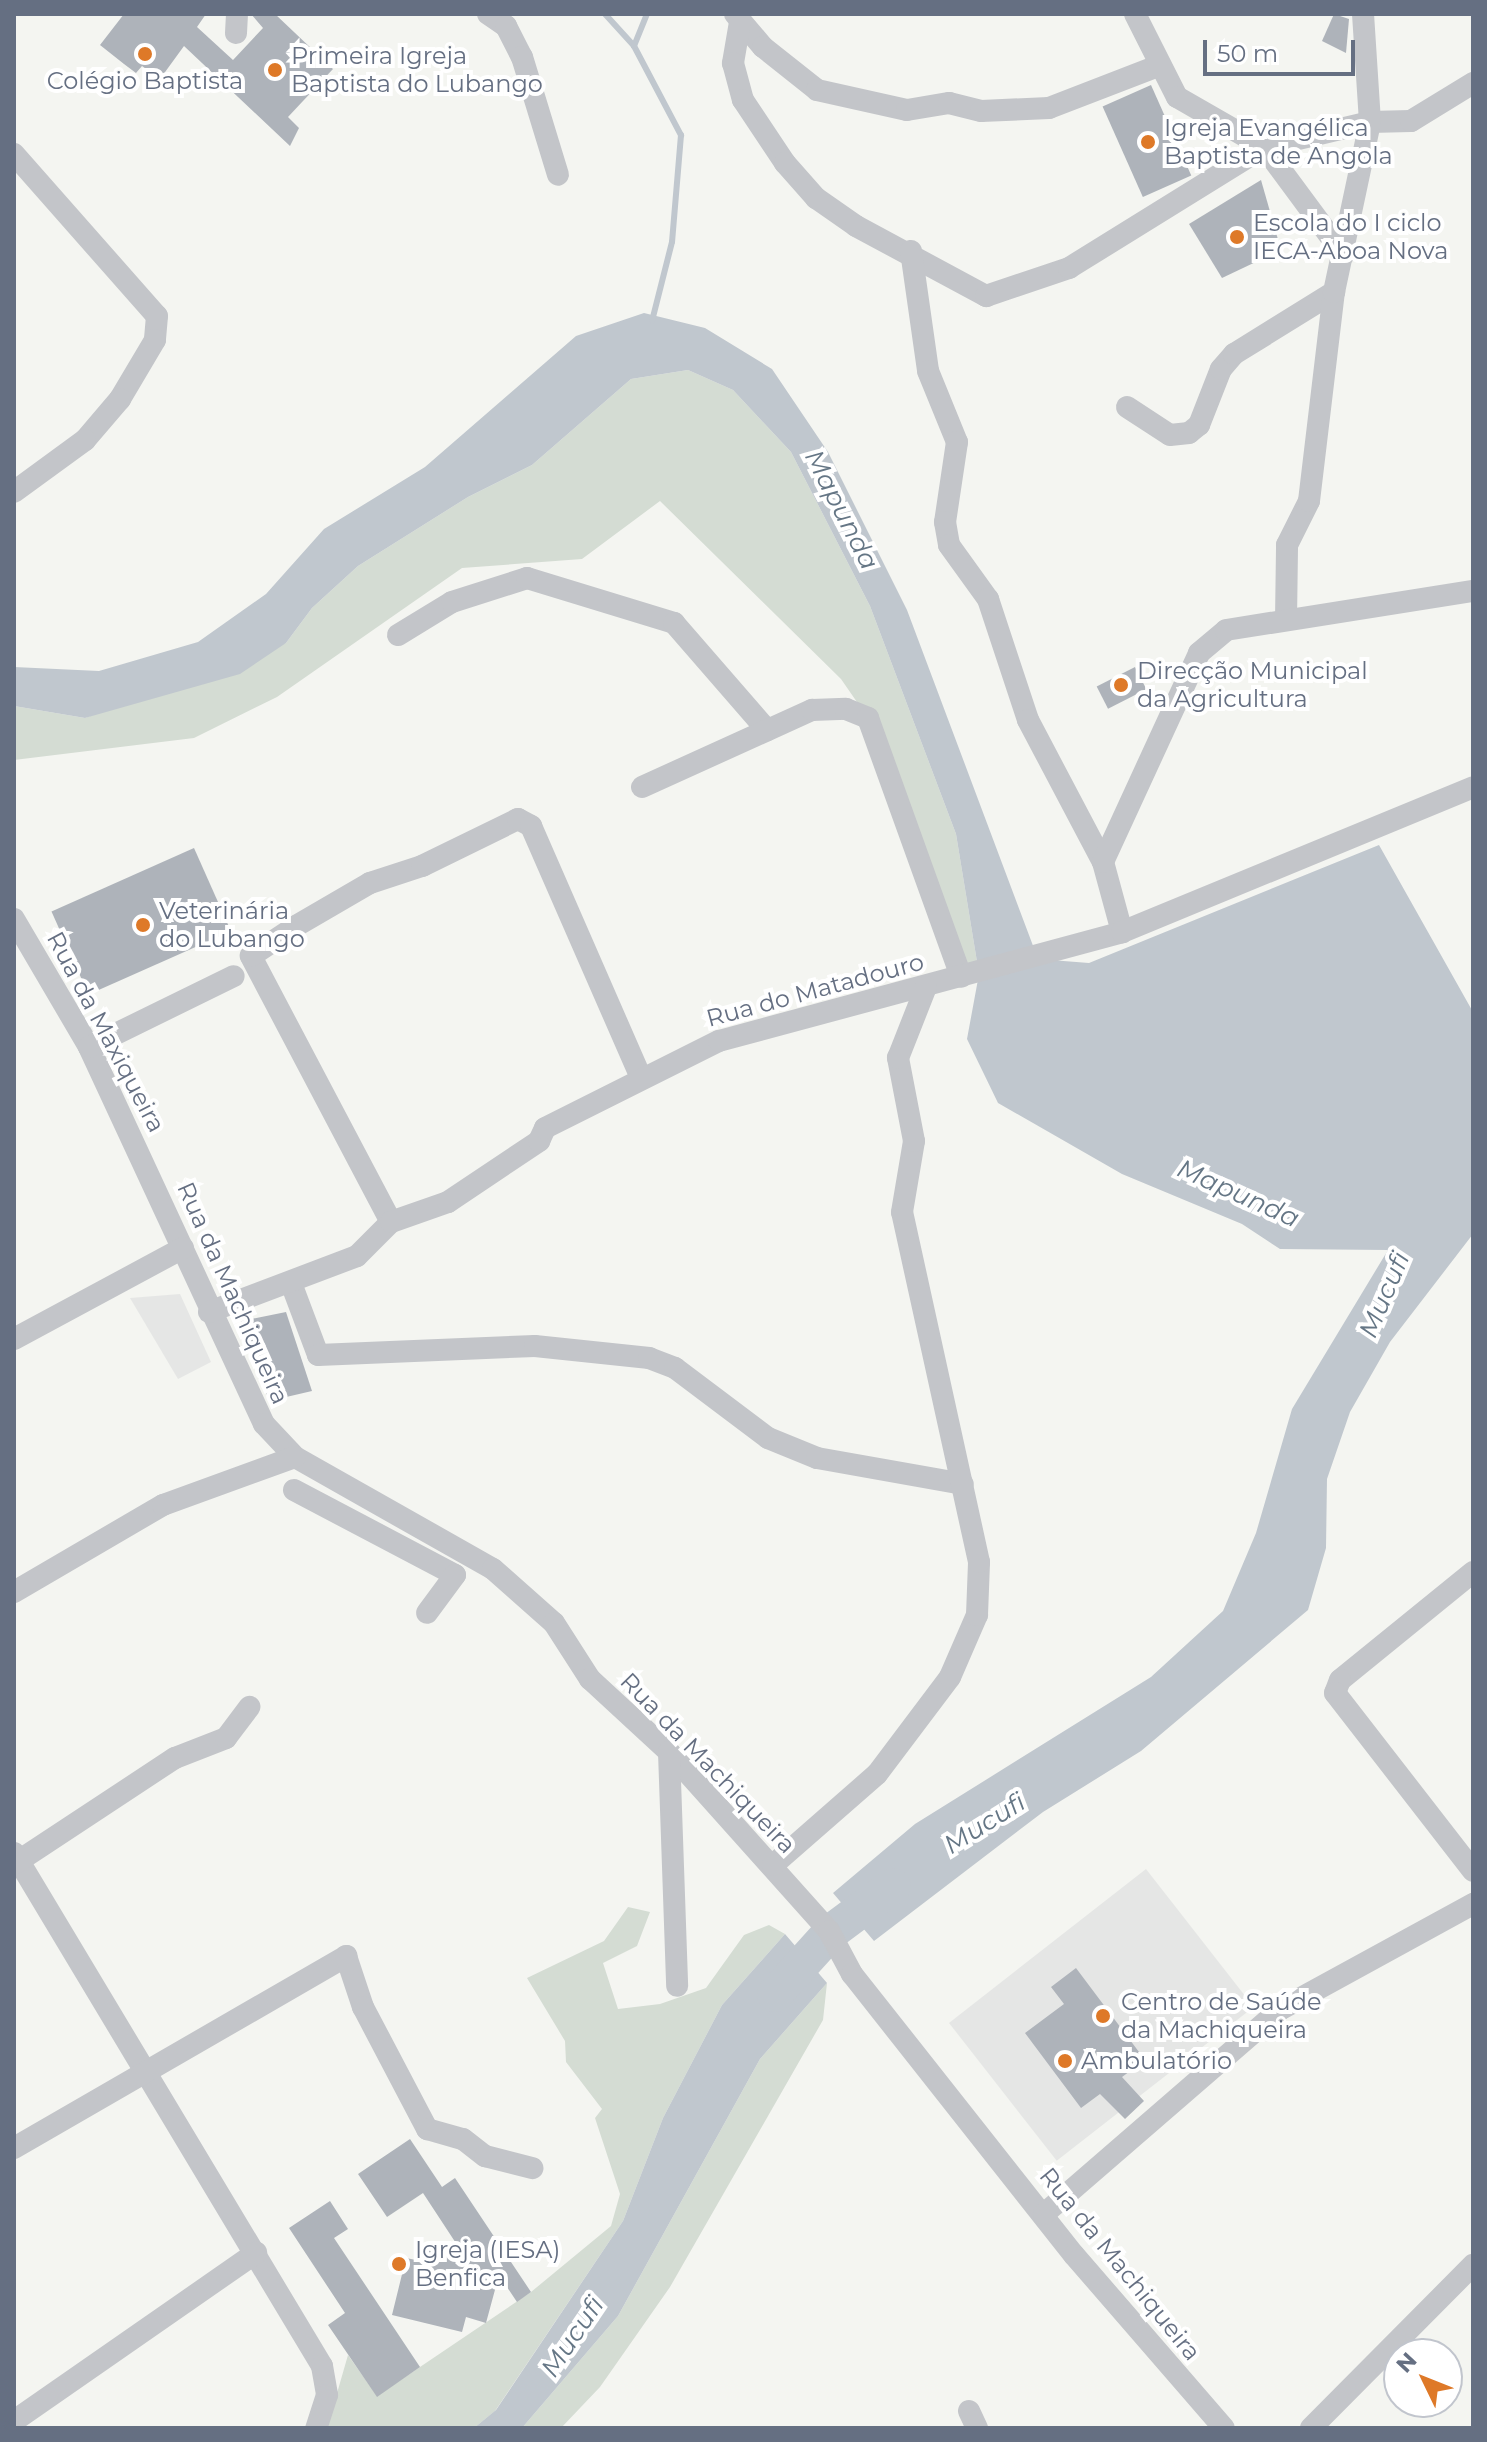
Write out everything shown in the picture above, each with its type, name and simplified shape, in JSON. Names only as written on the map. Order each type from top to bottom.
[{"type":"street","points":[[488,14],[506,26],[522,57],[558,175]]},
{"type":"street","points":[[1135,14],[1158,66],[1177,97],[1264,147],[1344,255]]},
{"type":"street","points":[[1286,620],[1287,545],[1309,501],[1334,292],[1370,122],[1363,14]]},
{"type":"street","points":[[737,18],[817,90],[907,110],[949,103],[981,111],[1049,108],[1158,66]]},
{"type":"street","points":[[737,18],[733,63],[743,100],[785,163],[816,198],[856,226],[911,251],[986,296],[1069,268],[1264,147],[1370,122],[1411,121],[1473,83]]},
{"type":"street","points":[[14,154],[157,316],[155,340],[120,399],[85,440],[14,492]]},
{"type":"street","points":[[911,251],[928,371],[957,442],[945,522],[949,545],[988,599],[1028,720],[1103,862],[1122,932]]},
{"type":"street","points":[[1127,407],[1170,435],[1189,433],[1199,425],[1221,369],[1234,354],[1334,292]]},
{"type":"street","points":[[398,635],[452,602],[527,578],[674,623],[767,730]]},
{"type":"street","points":[[1103,862],[1199,653],[1226,630],[1473,591]]},
{"type":"street","points":[[642,787],[812,710],[846,709],[868,718],[970,976]]},
{"type":"street","name":"Rua do Matadouro","points":[[209,1312],[357,1256],[391,1222],[448,1202],[539,1141],[545,1128],[640,1076],[719,1041],[1038,959],[1122,932],[1473,787]]},
{"type":"street","points":[[391,1222],[251,956],[296,926],[370,883],[422,866],[518,819],[531,826],[640,1076]]},
{"type":"street","name":"Rua da Maxiqueira","points":[[14,919],[89,1047],[150,1171]]},
{"type":"street","points":[[89,1047],[234,976]]},
{"type":"street","points":[[773,1865],[877,1774],[950,1677],[977,1615],[979,1562],[902,1212],[914,1141],[898,1058],[926,987]]},
{"type":"street","name":"Rua da Machiqueira","points":[[150,1171],[246,1396],[295,1457],[457,1547],[529,1597],[590,1679],[669,1752],[810,1908],[852,1974],[1044,2214],[1224,2428]]},
{"type":"street","points":[[14,1339],[183,1248]]},
{"type":"street","points":[[291,1283],[318,1355],[535,1346],[649,1358],[675,1368],[768,1438],[793,1448],[963,1484]]},
{"type":"street","points":[[14,1592],[163,1505],[295,1457]]},
{"type":"street","points":[[294,1490],[455,1575],[427,1613]]},
{"type":"street","points":[[1473,1572],[1340,1680],[1335,1693],[1473,1871]]},
{"type":"street","points":[[249,1707],[226,1738],[175,1758],[16,1859],[322,2366],[327,2395],[316,2428]]},
{"type":"street","points":[[669,1752],[677,1986]]},
{"type":"street","points":[[1044,2214],[1281,2009],[1473,1904]]},
{"type":"street","points":[[14,2148],[346,1956],[357,1991],[427,2129],[463,2139],[485,2156],[532,2168]]},
{"type":"street","points":[[14,2421],[256,2253]]},
{"type":"street","points":[[1311,2428],[1473,2265]]},
{"type":"street","points":[[304,2428],[327,2395]]},
{"type":"shaded area","points":[[688,370],[733,390],[791,452],[870,606],[956,834],[979,974],[961,977],[868,718],[841,679],[660,501],[582,559],[462,568],[277,697],[194,738],[14,760],[14,706],[85,718],[286,643],[312,608],[358,566],[468,497],[532,465],[631,379]]},
{"type":"shaded area","points":[[180,1294],[211,1362],[178,1379],[130,1298]]},
{"type":"shaded area","name":"Centro de Saúde da Machiqueira","points":[[1146,1869],[1254,2007],[1057,2161],[949,2023]]},
{"type":"shaded area","points":[[628,1907],[650,1912],[637,1946],[603,1963],[618,2009],[660,2004],[706,1988],[744,1935],[769,1925],[785,1934],[722,2005],[663,2118],[623,2221],[495,2411],[474,2428],[327,2428],[348,2355],[377,2396],[531,2292],[611,2226],[620,2194],[595,2118],[602,2109],[566,2062],[565,2041],[527,1978],[604,1941]]},
{"type":"shaded area","points":[[827,1983],[823,2020],[670,2287],[600,2387],[561,2428],[522,2428],[618,2316],[760,2059]]},
{"type":"water","name":"Mapunda","points":[[644,313],[705,328],[772,369],[828,452],[907,610],[1038,959],[1089,963],[1379,845],[1473,1012],[1473,1234],[1390,1342],[1350,1412],[1327,1479],[1326,1548],[1308,1610],[1141,1751],[1043,1812],[874,1941],[833,1893],[915,1824],[1151,1677],[1223,1611],[1256,1533],[1292,1409],[1388,1250],[1280,1249],[1242,1224],[1122,1174],[998,1103],[967,1039],[979,974],[956,834],[870,606],[791,452],[733,390],[688,370],[631,379],[532,465],[468,497],[358,566],[312,608],[286,643],[240,674],[85,718],[14,706],[14,667],[99,671],[198,642],[266,594],[324,529],[425,467],[576,336]]},
{"type":"water","points":[[785,1934],[827,1983],[760,2059],[618,2316],[522,2428],[474,2428],[496,2410],[623,2221],[663,2118],[722,2005]]},
{"type":"building","points":[[124,14],[206,14],[197,27],[233,60],[263,28],[251,14],[275,14],[333,69],[288,117],[299,128],[290,146],[184,46],[160,79],[142,66],[136,73],[100,45]]},
{"type":"building","points":[[1334,14],[1349,19],[1346,53],[1322,41]]},
{"type":"building","name":"Igreja Evangélica Baptista de Angola","points":[[1151,85],[1191,175],[1143,197],[1103,107]]},
{"type":"building","name":"Escola do I ciclo IECA-Aboa Nova","points":[[1261,180],[1281,250],[1222,278],[1189,224]]},
{"type":"building","name":"Direcção Municipal da Agricultura","points":[[1135,667],[1146,689],[1108,709],[1097,687]]},
{"type":"building","name":"Veterinária do Lubango","points":[[194,848],[231,931],[88,995],[51,911]]},
{"type":"building","points":[[286,1312],[312,1391],[269,1401],[241,1321]]},
{"type":"building","points":[[1076,1968],[1145,2060],[1122,2077],[1144,2101],[1125,2119],[1100,2094],[1081,2108],[1025,2033],[1064,2004],[1051,1987]]},
{"type":"building","points":[[410,2139],[442,2187],[455,2178],[531,2292],[517,2302],[499,2275],[486,2323],[466,2317],[462,2332],[392,2315],[406,2258],[416,2260],[419,2248],[467,2260],[423,2193],[387,2217],[358,2174]]},
{"type":"building","points":[[330,2201],[348,2229],[334,2238],[420,2367],[377,2397],[328,2325],[345,2313],[289,2228]]},
{"type":"waterway","points":[[605,14],[634,46],[681,135],[672,242],[652,321]]},
{"type":"waterway","points":[[634,46],[647,14]]},
{"type":"waterway","name":"Mucufi","points":[[775,1994],[831,1932],[893,1886]]},
{"type":"place","name":"Colégio Baptista","points":[[145,54]]},
{"type":"place","name":"Primeira Igreja Baptista do Lubango","points":[[275,70]]},
{"type":"place","name":"Igreja Evangélica Baptista de Angola","points":[[1148,142]]},
{"type":"place","name":"Escola do I ciclo IECA-Aboa Nova","points":[[1237,237]]},
{"type":"place","name":"Direcção Municipal da Agricultura","points":[[1121,685]]},
{"type":"place","name":"Veterinária do Lubango","points":[[143,925]]},
{"type":"place","name":"Centro de Saúde da Machiqueira","points":[[1103,2016]]},
{"type":"place","name":"Ambulatório","points":[[1065,2061]]},
{"type":"place","name":"Igreja (IESA) Benfica","points":[[399,2264]]}]
